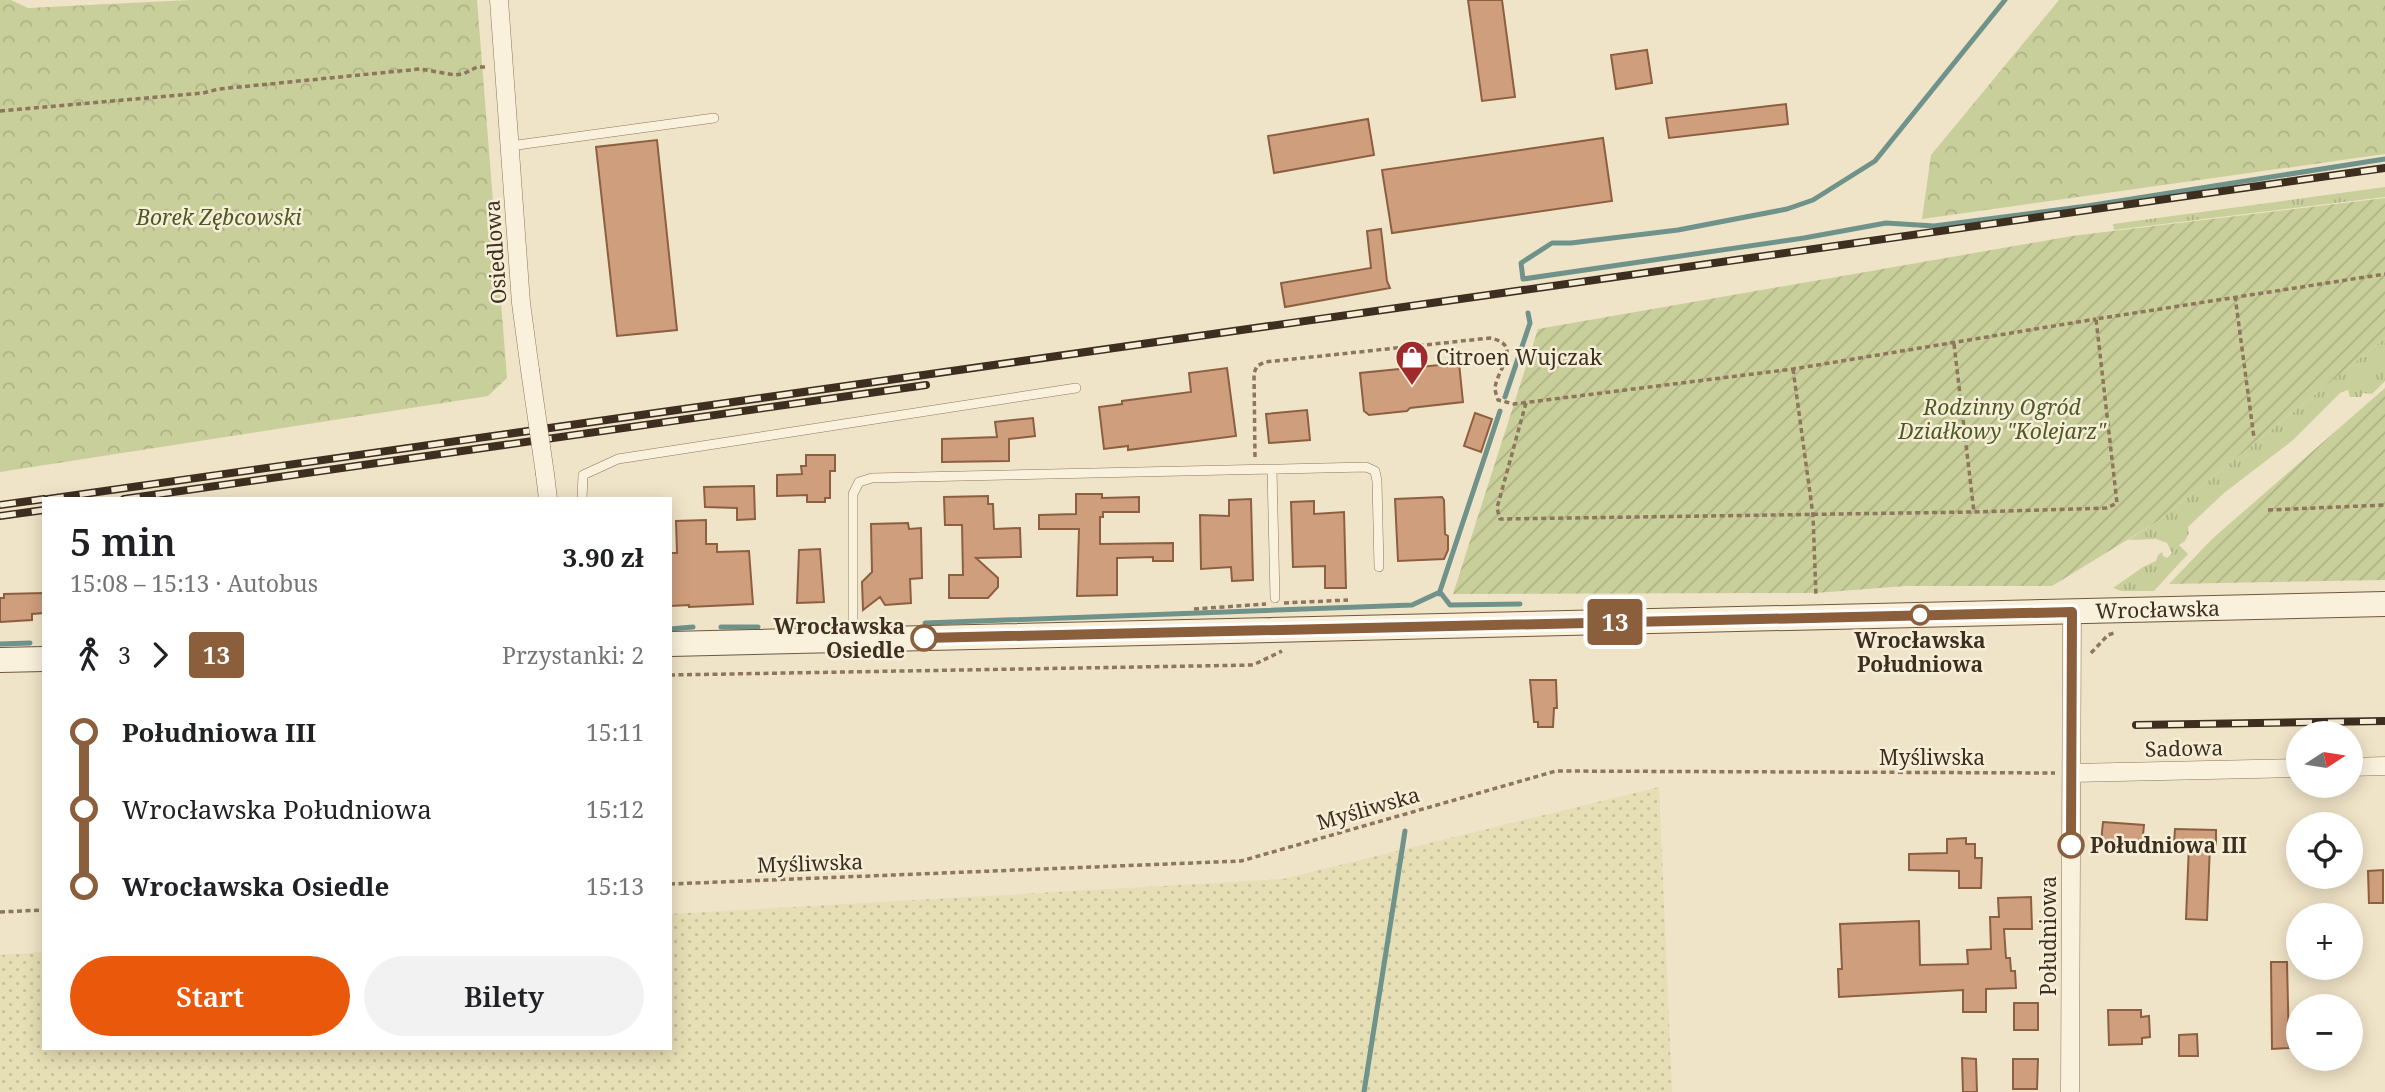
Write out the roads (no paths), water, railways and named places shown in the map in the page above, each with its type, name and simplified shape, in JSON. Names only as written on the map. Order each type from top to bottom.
[{"type":"main road","name":"Wrocławska","points":[[672,644],[2034,613],[2073,617],[2120,610],[2385,604]]},
{"type":"main road","points":[[0,660],[42,659]]},
{"type":"street","name":"Osiedlowa","points":[[499,0],[521,303],[548,497]]},
{"type":"street","name":"Południowa","points":[[2070,1092],[2073,617]]},
{"type":"street","points":[[2363,767],[2385,766]]},
{"type":"street","name":"Sadowa","points":[[2072,773],[2286,768]]},
{"type":"lane","points":[[510,146],[713,118]]},
{"type":"lane","points":[[582,497],[583,475],[618,459],[1076,388]]},
{"type":"lane","points":[[853,640],[853,495],[859,482],[872,478],[1366,467],[1375,471],[1377,481],[1379,567]]},
{"type":"lane","points":[[1272,468],[1275,598]]},
{"type":"waterway","points":[[2005,0],[1875,161],[1813,200],[1787,209],[1678,230],[1552,243],[1521,263],[1523,279],[1804,238],[1886,223],[1934,226],[2087,206],[2385,159]]},
{"type":"waterway","points":[[1505,397],[1530,323],[1528,313]]},
{"type":"waterway","points":[[1439,594],[1500,411]]},
{"type":"waterway","points":[[925,623],[1412,605],[1440,592],[1450,605],[1520,604]]},
{"type":"waterway","points":[[793,625],[822,625]]},
{"type":"waterway","points":[[672,629],[693,627]]},
{"type":"waterway","points":[[721,627],[758,627]]},
{"type":"waterway","points":[[0,644],[30,643]]},
{"type":"waterway","points":[[1364,1092],[1405,831]]},
{"type":"railway","points":[[62,497],[2385,168]]},
{"type":"railway","points":[[138,497],[926,385]]},
{"type":"railway","points":[[0,505],[42,499]]},
{"type":"railway","points":[[0,516],[42,510]]},
{"type":"railway","points":[[2136,725],[2385,721]]},
{"type":"place","name":"Citroen Wujczak","points":[[1412,387]]},
{"type":"place","name":"Wrocławska Południowa","points":[[1920,615]]},
{"type":"place","name":"Wrocławska Osiedle","points":[[924,638]]},
{"type":"place","name":"Południowa III","points":[[2071,845]]},
{"type":"park label","name":"Borek Zębcowski","points":[[219,217]]},
{"type":"park label","name":"Rodzinny Ogród Działkowy \"Kolejarz\"","points":[[2002,419]]}]
